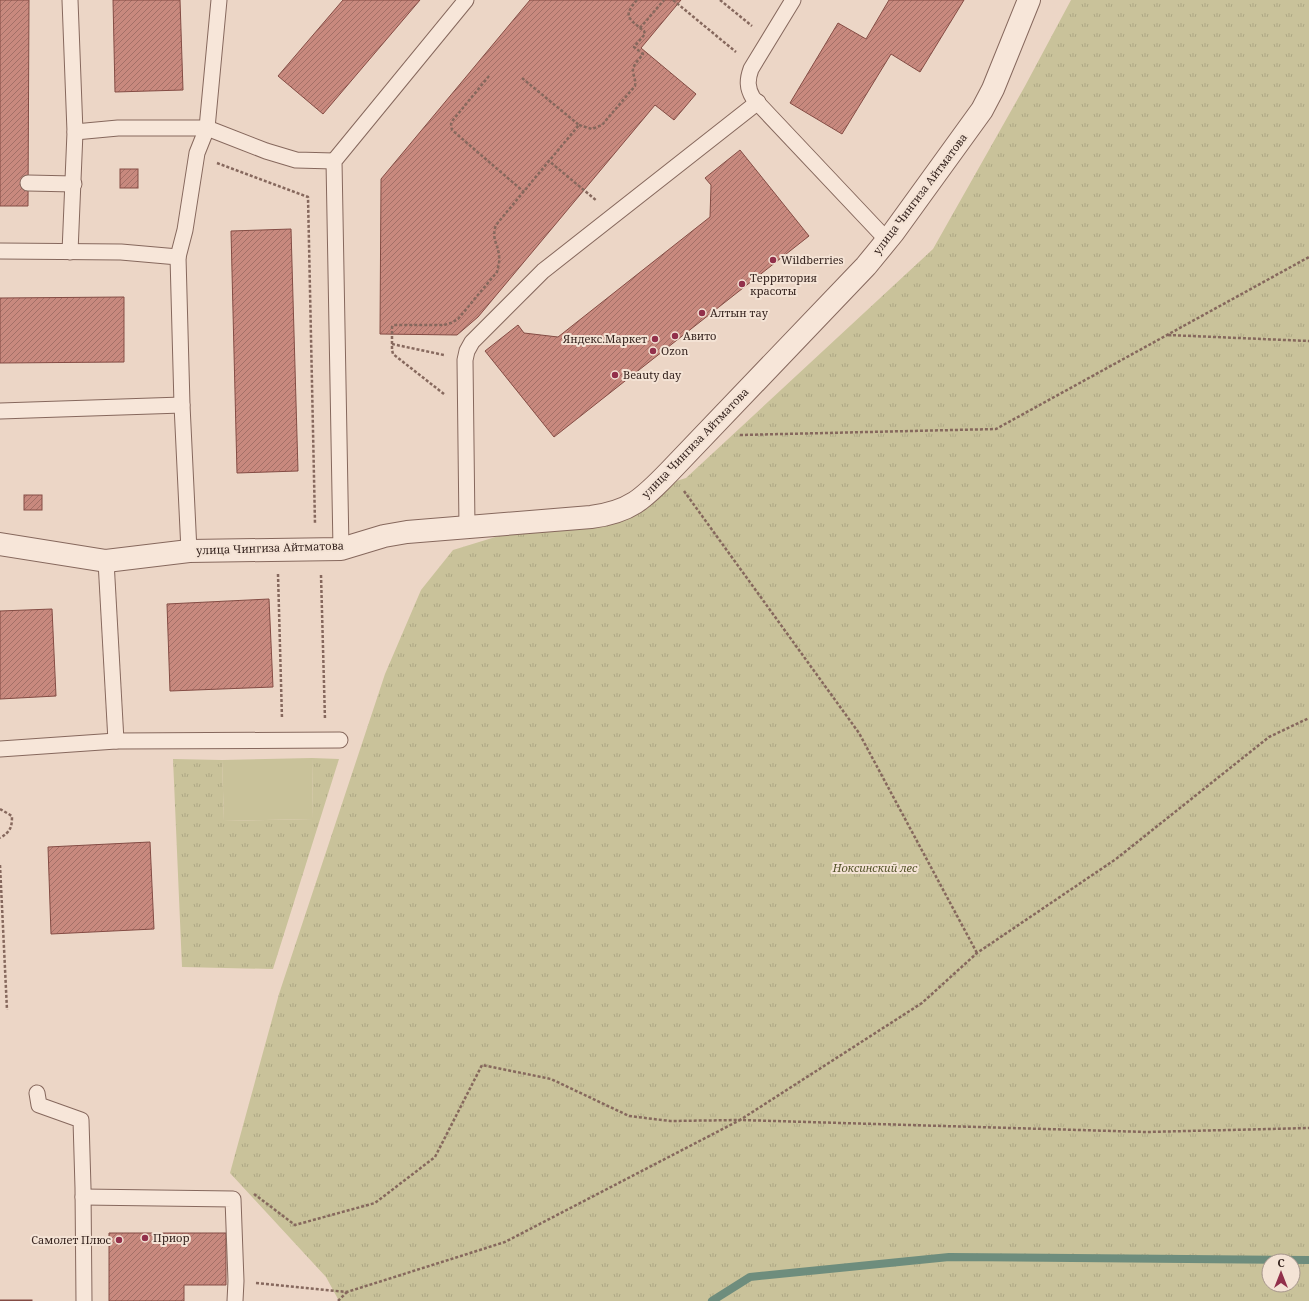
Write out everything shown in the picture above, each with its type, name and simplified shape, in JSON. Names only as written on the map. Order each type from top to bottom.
[{"type":"street","name":"улица Чингиза Айтматова","points":[[0,544],[106,561],[189,550],[331,549],[394,533],[609,515],[629,506],[645,496],[670,471],[866,266],[888,240],[982,110],[993,89],[1029,0]]},
{"type":"lane","points":[[70,0],[75,132],[70,252]]},
{"type":"lane","points":[[189,550],[182,405],[178,257],[185,230],[197,156],[207,128],[218,0]]},
{"type":"lane","points":[[331,549],[334,161],[466,0]]},
{"type":"lane","points":[[793,0],[753,66],[748,76],[748,86],[758,102],[888,240]]},
{"type":"lane","points":[[467,527],[465,360],[467,351],[472,342],[543,272],[758,102]]},
{"type":"lane","points":[[75,132],[118,128],[207,128],[266,151],[296,160],[334,161]]},
{"type":"lane","points":[[28,183],[74,184]]},
{"type":"lane","points":[[0,251],[121,252],[178,257]]},
{"type":"lane","points":[[0,411],[182,405]]},
{"type":"lane","points":[[106,561],[116,741]]},
{"type":"lane","points":[[0,749],[116,741],[333,740]]},
{"type":"lane","points":[[37,1093],[39,1105],[81,1120],[84,1301]]},
{"type":"lane","points":[[83,1197],[233,1199],[236,1281],[235,1301]]},
{"type":"path","points":[[522,78],[579,126],[592,129],[602,126],[635,86],[636,79],[633,73],[633,68],[643,54],[634,47],[644,34],[644,31],[629,18],[628,14],[637,0]]},
{"type":"path","points":[[640,28],[664,0]]},
{"type":"path","points":[[673,0],[753,66]]},
{"type":"path","points":[[720,0],[769,40]]},
{"type":"path","points":[[490,76],[452,120],[451,127],[454,134],[524,192]]},
{"type":"path","points":[[466,411],[395,356],[392,352],[392,328],[394,325],[444,325],[452,323],[458,319],[497,272],[499,256],[494,238],[496,225],[579,126]]},
{"type":"path","points":[[197,156],[308,197],[316,532],[331,549],[333,740]]},
{"type":"path","points":[[549,161],[584,191]]},
{"type":"path","points":[[704,436],[996,429],[1309,257]]},
{"type":"path","points":[[1167,335],[1309,341]]},
{"type":"path","points":[[392,344],[465,360]]},
{"type":"path","points":[[670,471],[859,733],[977,953]]},
{"type":"path","points":[[278,550],[283,741]]},
{"type":"path","points":[[236,1281],[347,1292],[505,1242],[740,1120],[922,1003],[977,953],[1116,859],[1269,737],[1309,718]]},
{"type":"path","points":[[0,809],[12,816],[12,823],[8,834],[0,838]]},
{"type":"path","points":[[0,865],[7,1010]]},
{"type":"path","points":[[233,1199],[253,1193],[295,1225],[375,1203],[435,1157],[482,1065],[551,1079],[629,1116],[670,1121],[740,1120],[1147,1132],[1309,1128]]},
{"type":"path","points":[[338,1301],[347,1292]]},
{"type":"green space","name":"Ноксинский лес","points":[[1071,0],[1309,0],[1309,1301],[339,1301],[326,1277],[230,1173],[279,994],[385,674],[421,590],[453,550],[686,478],[933,249],[1025,86]]},
{"type":"green space","points":[[312,758],[339,759],[273,969],[182,967],[173,759],[222,760],[224,821],[313,819]]},
{"type":"green space","points":[[312,758],[313,819],[224,821],[222,760]]},
{"type":"building","points":[[0,0],[29,0],[28,206],[0,206]]},
{"type":"building","points":[[113,0],[180,0],[183,90],[115,92]]},
{"type":"building","points":[[343,0],[420,0],[323,114],[278,76]]},
{"type":"building","points":[[530,0],[681,0],[641,48],[696,94],[674,120],[655,105],[478,317],[457,335],[380,334],[381,179]]},
{"type":"building","points":[[889,0],[964,0],[920,72],[891,54],[842,134],[790,103],[838,23],[866,39]]},
{"type":"building","points":[[740,150],[809,236],[554,437],[485,351],[518,325],[524,333],[558,337],[710,217],[711,185],[705,178]]},
{"type":"building","points":[[120,169],[138,169],[138,188],[120,188]]},
{"type":"building","points":[[291,229],[298,471],[237,473],[231,231]]},
{"type":"building","points":[[124,297],[124,362],[0,363],[0,298]]},
{"type":"building","points":[[24,495],[42,495],[42,510],[24,510]]},
{"type":"building","points":[[269,599],[273,687],[170,691],[167,604]]},
{"type":"building","points":[[52,609],[56,696],[0,699],[0,611]]},
{"type":"building","points":[[150,842],[154,929],[51,934],[48,847]]},
{"type":"building","points":[[109,1233],[226,1233],[226,1285],[184,1285],[184,1301],[109,1301]]},
{"type":"building","points":[[32,1300],[32,1301],[0,1301]]},
{"type":"waterway","points":[[712,1301],[750,1277],[949,1257],[1309,1260]]},
{"type":"place","name":"Wildberries","points":[[773,260]]},
{"type":"place","name":"Территория красоты","points":[[742,284]]},
{"type":"place","name":"Алтын тау","points":[[702,313]]},
{"type":"place","name":"Авито","points":[[675,336]]},
{"type":"place","name":"Яндекс.Маркет","points":[[655,339]]},
{"type":"place","name":"Ozon","points":[[653,351]]},
{"type":"place","name":"Beauty day","points":[[615,375]]},
{"type":"place","name":"Приор","points":[[145,1238]]},
{"type":"place","name":"Самолет Плюс","points":[[119,1240]]}]
